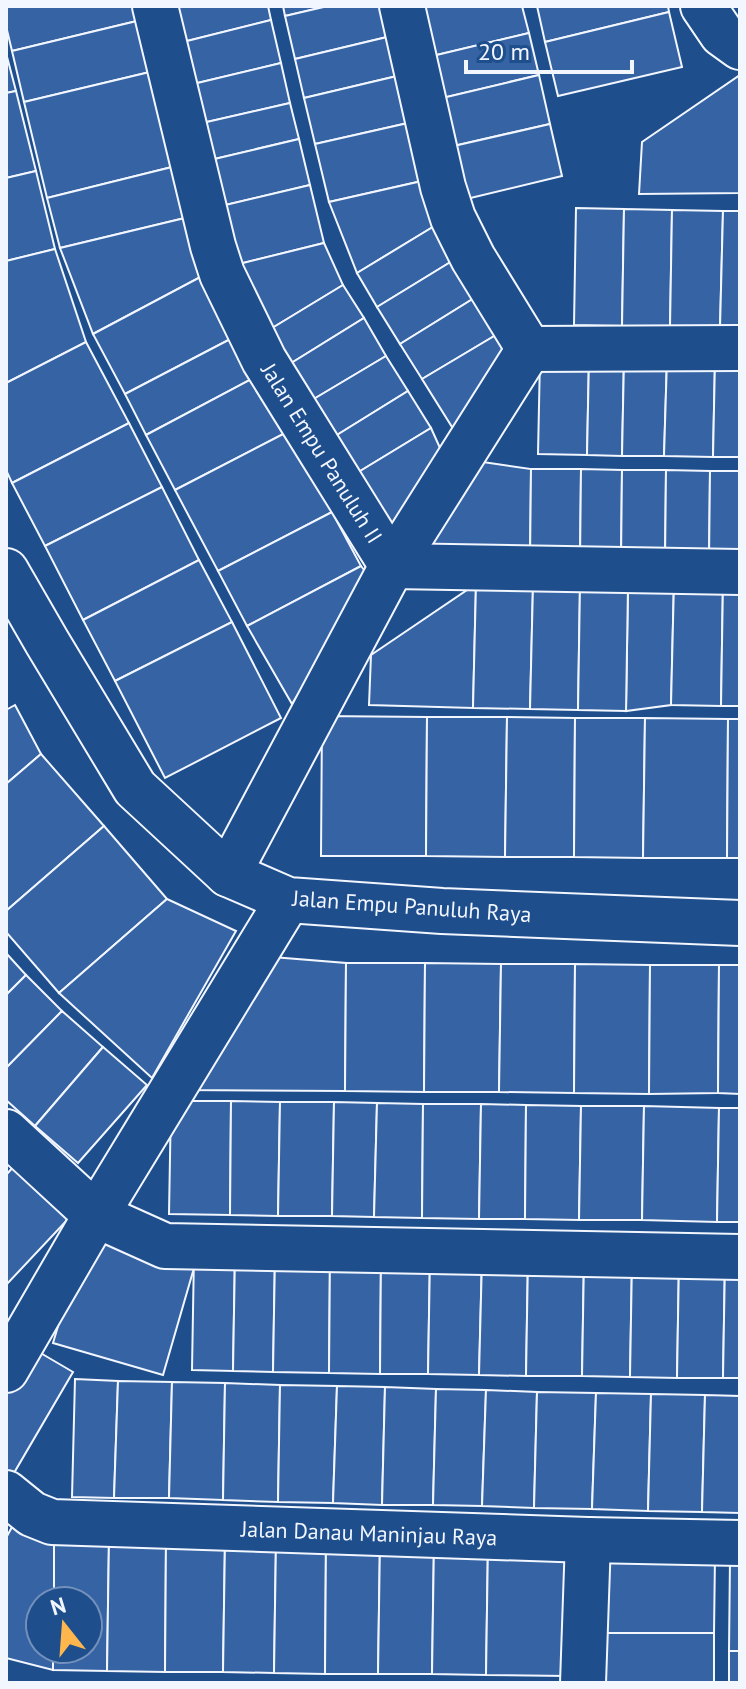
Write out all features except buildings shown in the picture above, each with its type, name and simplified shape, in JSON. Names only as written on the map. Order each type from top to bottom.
[{"type":"street","name":"Jalan Empu Panuluh II","points":[[155,6],[222,274],[264,360],[392,566],[740,572]]},
{"type":"street","points":[[402,6],[443,187],[453,218],[473,258],[529,349]]},
{"type":"street","points":[[529,349],[740,348]]},
{"type":"street","points":[[228,874],[392,566],[529,349]]},
{"type":"street","name":"Jalan Empu Panuluh Raya","points":[[6,571],[135,788],[228,874],[288,900],[458,912],[740,923]]},
{"type":"street","points":[[6,1370],[96,1215],[288,900]]},
{"type":"street","points":[[6,1132],[96,1215],[165,1246],[740,1257]]},
{"type":"street","name":"Jalan Danau Maninjau Raya","points":[[6,1493],[32,1514],[52,1522],[740,1543]]},
{"type":"street","points":[[583,1683],[588,1540]]}]
